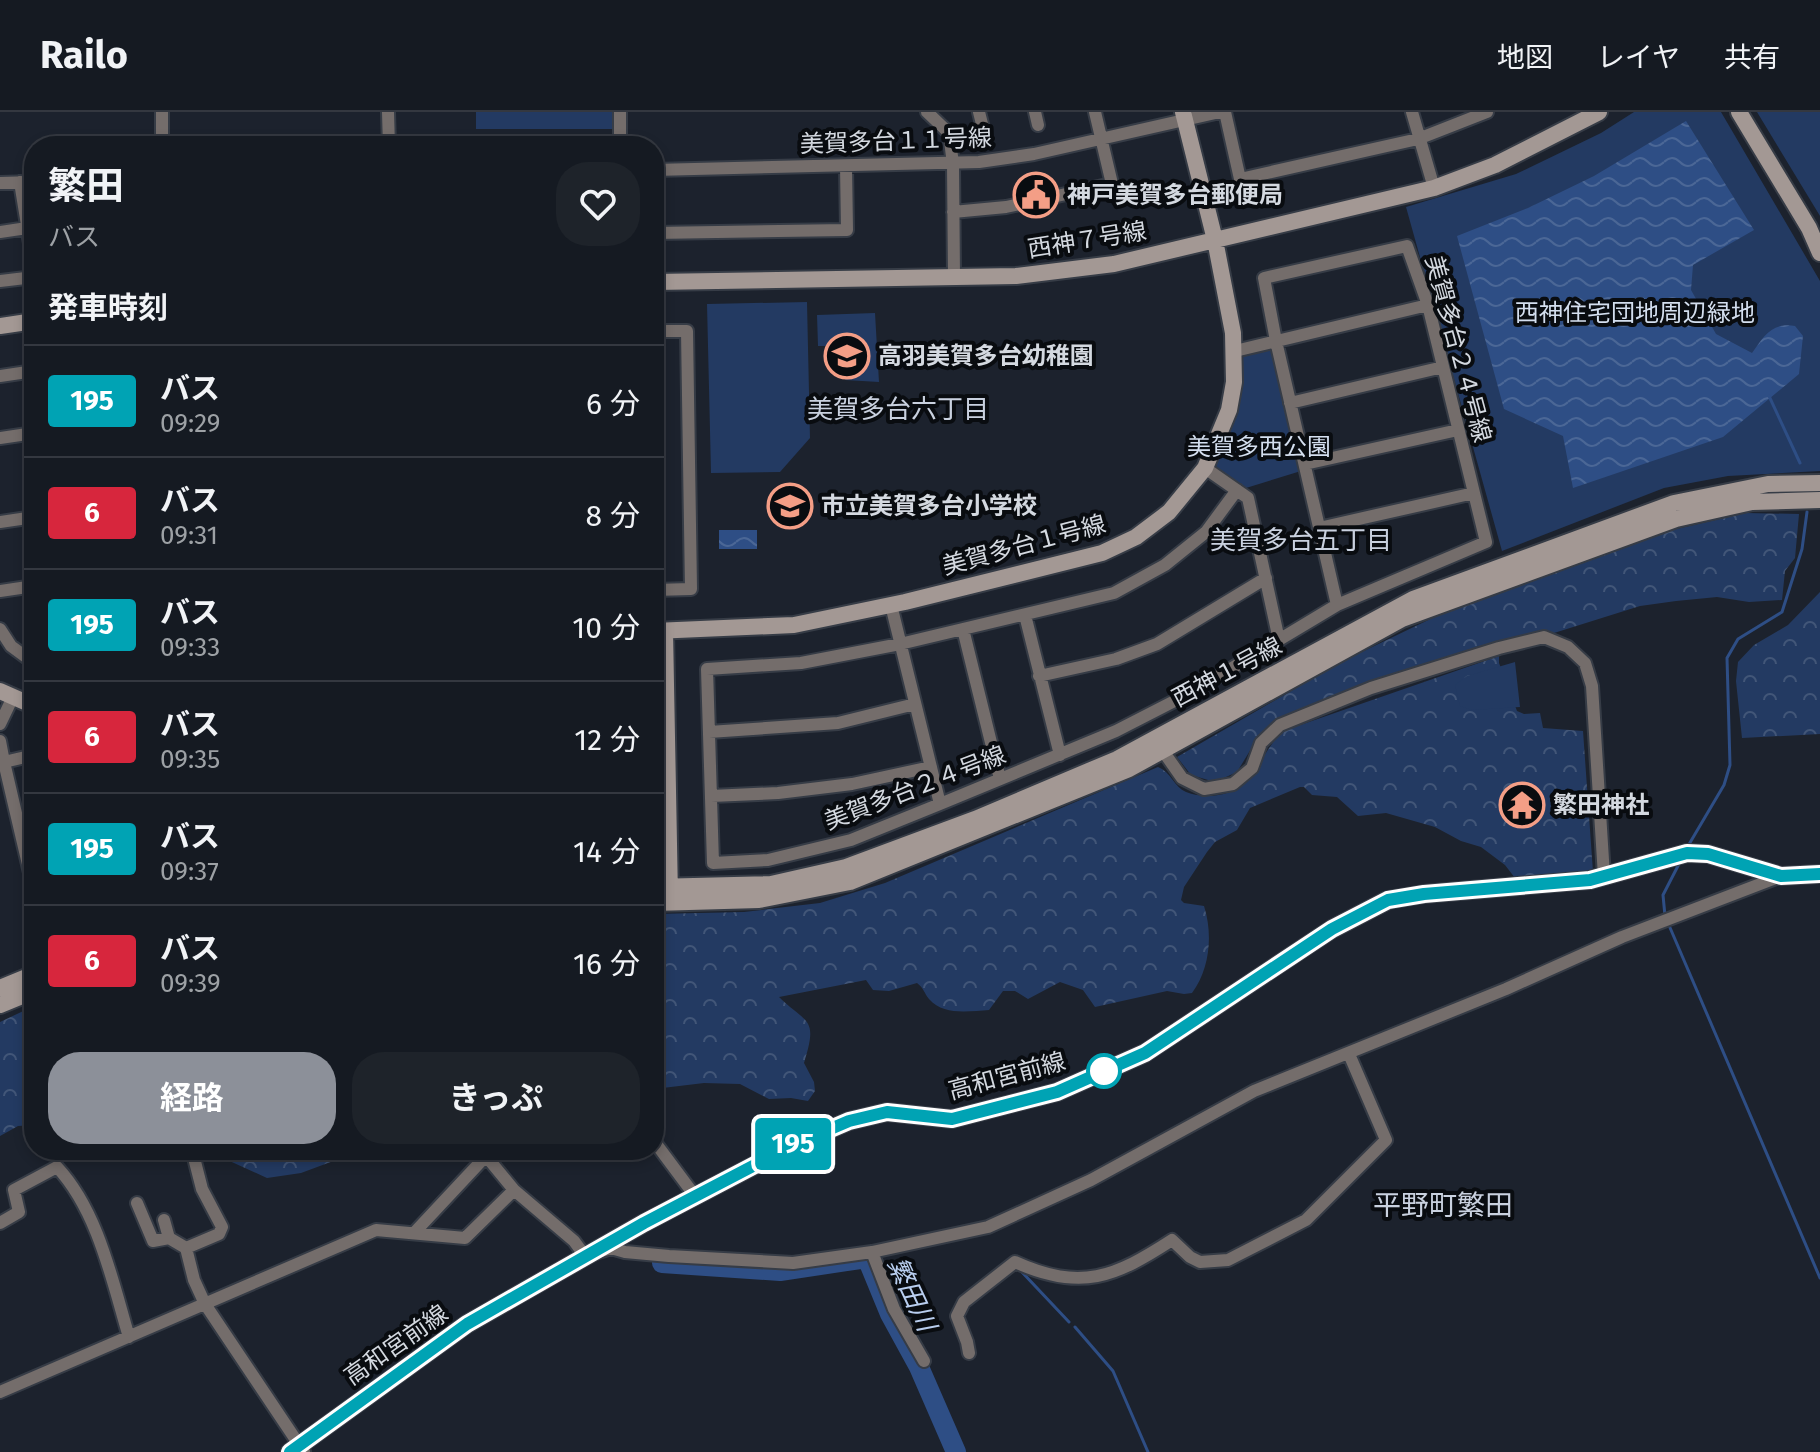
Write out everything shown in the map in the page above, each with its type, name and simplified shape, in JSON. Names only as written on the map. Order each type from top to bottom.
[{"type":"street","points":[[162,112],[162,136]]},
{"type":"street","points":[[388,112],[389,136]]},
{"type":"street","points":[[620,112],[620,136]]},
{"type":"street","points":[[927,112],[949,133],[953,164],[954,277]]},
{"type":"street","points":[[979,112],[984,132]]},
{"type":"street","points":[[953,212],[1006,207],[1112,184],[1095,112]]},
{"type":"street","points":[[1223,112],[1240,179],[1418,139],[1487,112]]},
{"type":"street","name":"美賀多台１１号線","points":[[664,170],[953,164],[1034,154],[1184,116],[1223,112]]},
{"type":"street","points":[[1412,112],[1434,188]]},
{"type":"street","name":"西神７号線","points":[[664,282],[1016,276],[1114,264],[1434,188],[1495,165],[1599,112]]},
{"type":"street","points":[[1739,112],[1809,228],[1820,253]]},
{"type":"street","name":"美賀多台１号線","points":[[664,631],[794,625],[891,605],[1102,553],[1136,537],[1169,512],[1205,468],[1229,410],[1234,382],[1235,351],[1215,240],[1184,116]]},
{"type":"street","points":[[664,233],[847,230],[846,166]]},
{"type":"street","points":[[20,182],[24,208]]},
{"type":"street","points":[[0,183],[24,182]]},
{"type":"street","points":[[0,232],[24,228]]},
{"type":"street","name":"美賀多台２４号線","points":[[1237,490],[1206,532],[1165,565],[1114,593],[900,644],[801,663],[707,669],[713,863],[768,860],[851,840],[1060,755],[1116,731],[1194,691],[1337,605],[1486,542],[1428,305],[1407,246],[1264,278],[1337,605]]},
{"type":"street","points":[[0,281],[24,278]]},
{"type":"street","points":[[1235,351],[1428,305]]},
{"type":"street","points":[[0,326],[24,322]]},
{"type":"street","points":[[664,331],[687,331],[691,589],[664,590]]},
{"type":"street","points":[[1290,403],[1443,367]]},
{"type":"street","points":[[0,376],[24,372]]},
{"type":"street","points":[[1305,464],[1458,430]]},
{"type":"street","points":[[0,438],[24,434]]},
{"type":"street","points":[[1205,468],[1248,498],[1279,640]]},
{"type":"street","name":"西神１号線","points":[[664,895],[771,884],[859,863],[975,819],[1117,759],[1413,599],[1674,503],[1768,484],[1820,483]]},
{"type":"street","points":[[1319,528],[1474,493]]},
{"type":"street","name":"西神１号線","points":[[664,895],[759,900],[850,882],[1129,769],[1402,619],[1676,519],[1752,502],[1820,500]]},
{"type":"street","points":[[0,522],[24,518]]},
{"type":"street","points":[[1039,676],[1116,659],[1157,644],[1266,578]]},
{"type":"street","points":[[0,591],[24,587]]},
{"type":"street","points":[[891,605],[940,804]]},
{"type":"street","points":[[1025,615],[1060,755]]},
{"type":"street","points":[[0,629],[11,646],[24,656]]},
{"type":"street","points":[[963,629],[1000,779]]},
{"type":"street","points":[[1163,751],[1182,778],[1204,789],[1233,784],[1252,768],[1261,743],[1280,725],[1371,688],[1544,637],[1568,647],[1585,663],[1592,686],[1604,876]]},
{"type":"street","points":[[0,724],[7,694]]},
{"type":"street","points":[[709,732],[838,723],[915,704]]},
{"type":"street","points":[[0,741],[24,847]]},
{"type":"street","points":[[4,762],[24,757]]},
{"type":"street","points":[[711,796],[778,793],[852,784],[931,767]]},
{"type":"street","name":"高和宮前線","points":[[298,1450],[467,1324],[585,1256],[793,1145],[849,1121],[887,1112],[952,1119],[1057,1092],[1145,1053],[1332,929],[1388,900],[1424,894],[1590,880],[1682,855],[1708,854],[1781,876],[1820,874]]},
{"type":"street","points":[[490,1160],[514,1190],[574,1241],[585,1256],[611,1248],[669,1256],[793,1263],[872,1252],[988,1227],[1091,1180],[1254,1091],[1506,989],[1622,937],[1781,876]]},
{"type":"street","points":[[0,988],[24,978]]},
{"type":"street","points":[[0,1005],[24,995]]},
{"type":"street","points":[[969,1353],[957,1316],[964,1302],[1015,1262],[1054,1277],[1087,1280],[1131,1267],[1172,1240],[1200,1262],[1228,1260],[1314,1214],[1386,1140],[1349,1054]]},
{"type":"street","points":[[664,1154],[695,1196]]},
{"type":"street","points":[[186,1248],[219,1234],[222,1227],[202,1189],[195,1160]]},
{"type":"street","points":[[414,1233],[478,1160]]},
{"type":"street","points":[[0,1223],[19,1212],[14,1190],[57,1167],[86,1207],[105,1254],[129,1337]]},
{"type":"street","points":[[0,1392],[376,1230],[465,1238],[514,1190]]},
{"type":"street","points":[[137,1203],[153,1241],[169,1238],[186,1248],[194,1280],[205,1304],[298,1450]]},
{"type":"street","points":[[164,1220],[169,1238]]},
{"type":"street","points":[[872,1252],[894,1309],[924,1361]]},
{"type":"green space","points":[[476,112],[612,112],[612,129],[476,129]]},
{"type":"green space","name":"西神住宅団地周辺緑地","points":[[1634,112],[1721,112],[1820,281],[1820,471],[1728,476],[1664,488],[1502,551],[1406,207],[1516,174],[1601,133]]},
{"type":"green space","points":[[1757,112],[1820,112],[1820,216]]},
{"type":"green space","points":[[807,302],[810,438],[780,472],[711,473],[707,304]]},
{"type":"green space","points":[[875,313],[879,382],[845,380],[844,346],[818,346],[817,315]]},
{"type":"green space","name":"美賀多西公園","points":[[1269,348],[1274,351],[1301,471],[1246,488],[1214,467],[1235,410],[1241,354]]},
{"type":"green space","points":[[1746,513],[1799,514],[1795,558],[1785,571],[1782,600],[1749,602],[1717,597],[1676,601],[1640,606],[1554,633],[1539,632],[1270,727],[1237,772],[1215,782],[1191,775],[1177,757],[1341,662],[1449,610],[1659,533]]},
{"type":"green space","points":[[1820,592],[1820,734],[1742,738],[1736,681],[1738,662],[1754,645],[1788,625]]},
{"type":"green space","points":[[1499,656],[1517,711],[1540,713],[1543,728],[1583,731],[1593,872],[1515,878],[1505,865],[1481,847],[1461,841],[1435,827],[1386,813],[1358,816],[1337,797],[1312,795],[1300,787],[1250,808],[1237,830],[1215,842],[1184,887],[1181,900],[1184,903],[1204,906],[1209,940],[1203,973],[1192,993],[1167,991],[1095,1007],[1083,990],[1060,982],[1028,999],[1015,991],[1003,991],[989,1010],[957,1011],[935,1004],[917,983],[889,991],[873,990],[866,980],[779,997],[808,1023],[810,1029],[804,1063],[815,1091],[808,1101],[769,1099],[740,1084],[704,1083],[664,1088],[664,914],[744,912],[820,903],[885,883],[1158,767],[1186,792],[1201,796],[1225,794],[1246,782],[1283,731]]},
{"type":"green space","points":[[1515,662],[1520,707],[1472,710],[1460,706],[1455,685],[1467,676]]},
{"type":"green space","points":[[24,1011],[24,1126],[0,1136],[0,1022]]},
{"type":"green space","points":[[227,1160],[336,1160],[301,1173],[267,1178]]},
{"type":"water","points":[[1686,121],[1754,230],[1693,265],[1691,290],[1716,334],[1752,353],[1774,328],[1795,326],[1803,336],[1799,374],[1723,437],[1573,488],[1563,436],[1504,409],[1457,236],[1528,208],[1594,176]]},
{"type":"water","points":[[719,530],[757,530],[757,549],[719,549]]},
{"type":"waterway","points":[[1769,396],[1800,463]]},
{"type":"waterway","points":[[1688,846],[1724,785],[1730,765],[1727,658],[1738,639],[1782,612],[1802,549],[1807,512]]},
{"type":"waterway","points":[[1665,916],[1663,895],[1681,860]]},
{"type":"waterway","points":[[1668,923],[1820,1278]]},
{"type":"waterway","name":"繁田川","points":[[662,1263],[780,1271],[867,1258],[890,1314],[919,1367],[956,1452]]},
{"type":"waterway","points":[[1020,1270],[1069,1322]]},
{"type":"waterway","points":[[1075,1327],[1113,1371],[1148,1452]]},
{"type":"bus line","name":"195","points":[[290,1452],[467,1324],[644,1223],[793,1145],[849,1121],[887,1112],[952,1119],[1057,1092],[1145,1053],[1332,929],[1388,900],[1424,894],[1590,880],[1687,853],[1708,854],[1781,876],[1820,874]]},
{"type":"place","name":"神戸美賀多台郵便局","points":[[1036,195]]},
{"type":"place","name":"高羽美賀多台幼稚園","points":[[847,356]]},
{"type":"place","name":"市立美賀多台小学校","points":[[790,506]]},
{"type":"place","name":"繁田神社","points":[[1522,805]]},
{"type":"district","name":"美賀多台六丁目","points":[[898,409]]},
{"type":"district","name":"美賀多台五丁目","points":[[1301,540]]},
{"type":"district","name":"平野町繁田","points":[[1443,1205]]}]
